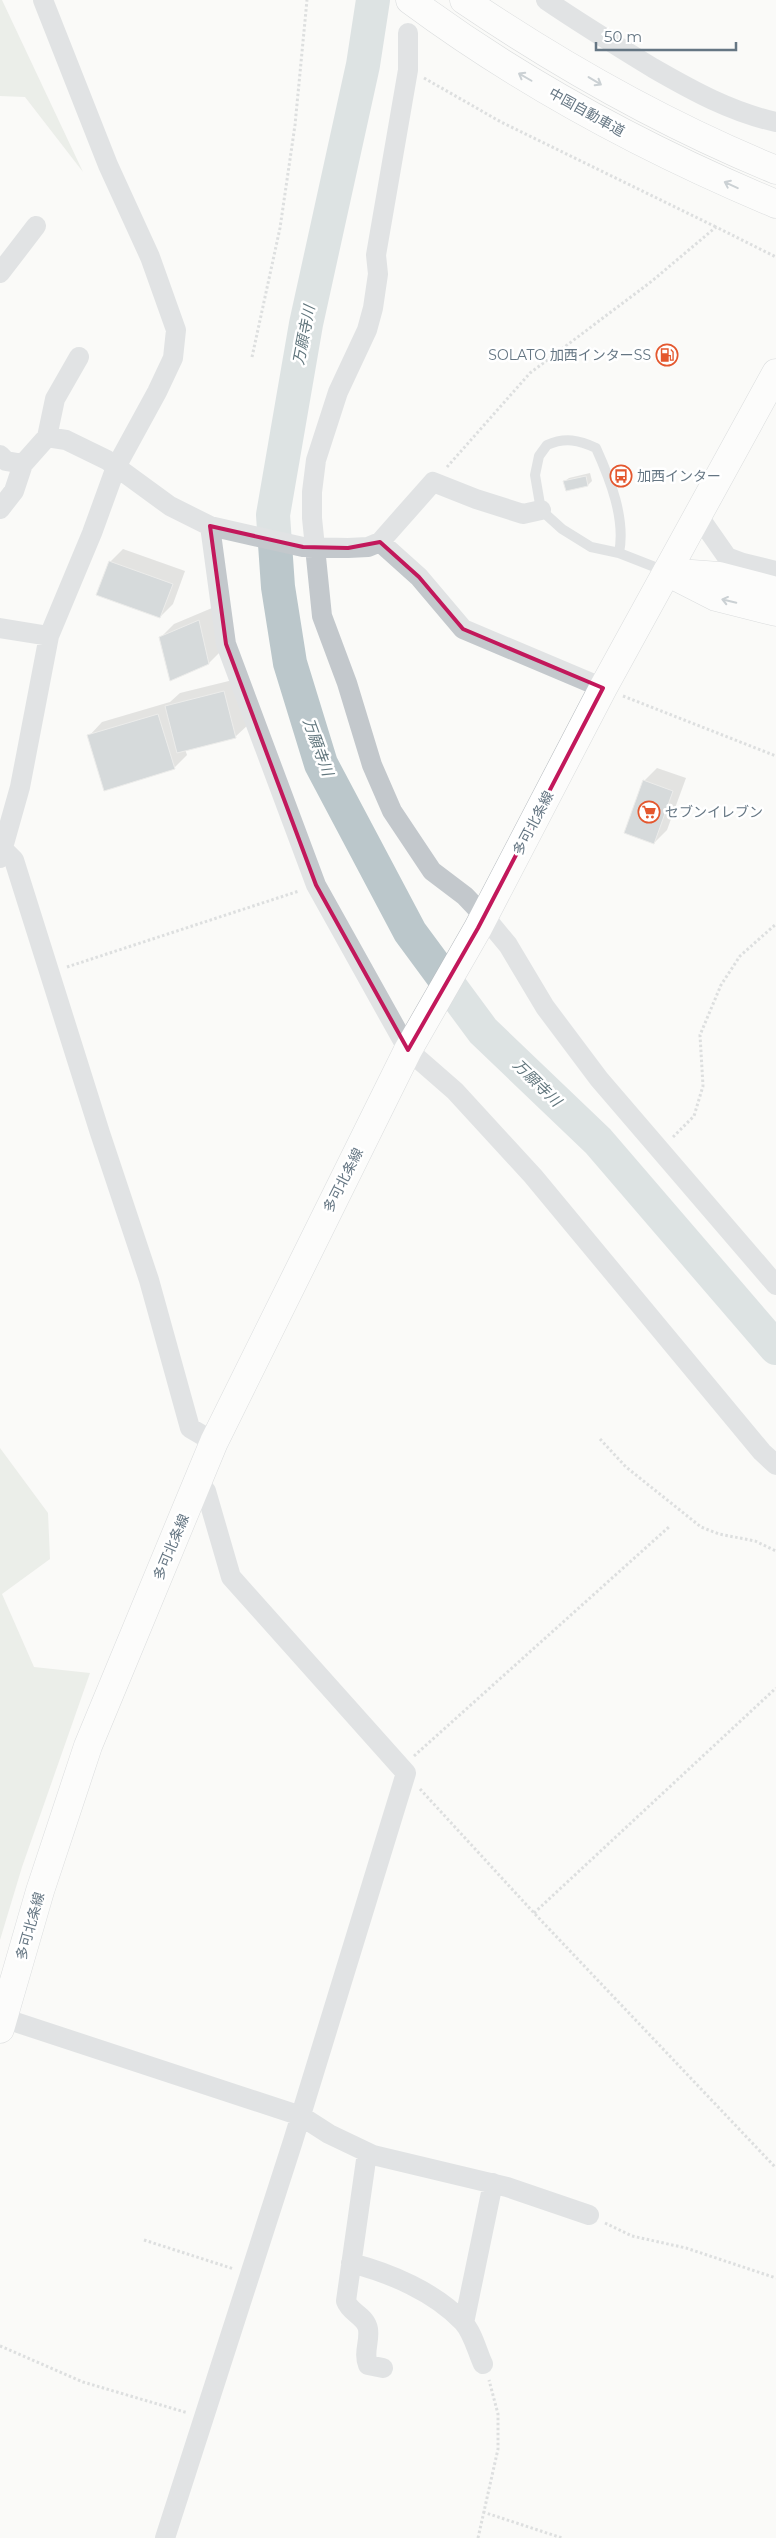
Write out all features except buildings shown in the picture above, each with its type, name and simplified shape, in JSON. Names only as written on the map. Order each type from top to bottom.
[{"type":"main road","points":[[464,0],[513,33],[626,100],[776,170]]},
{"type":"main road","name":"中国自動車道","points":[[417,6],[512,70],[613,127],[737,188],[776,204]]},
{"type":"main road","points":[[626,100],[776,159]]},
{"type":"main road","name":"多可北条線","points":[[1,2023],[40,1891],[88,1746],[214,1442],[413,1042],[481,922],[603,688],[776,372]]},
{"type":"main road","points":[[667,572],[719,576],[776,591]]},
{"type":"main road","points":[[667,572],[716,597],[776,612]]},
{"type":"street","points":[[43,0],[108,165],[150,257],[176,330],[173,358],[158,392],[116,467],[92,533],[49,636],[20,787],[1,853],[14,860],[149,1280],[190,1428],[214,1442]]},
{"type":"street","points":[[546,0],[595,33],[704,97],[752,117],[776,122]]},
{"type":"street","points":[[408,33],[408,70],[376,255],[378,274],[373,308],[367,330],[338,392],[316,460],[309,548],[322,616],[347,683],[372,765],[392,811],[432,871],[465,896],[481,922],[508,945],[545,1007],[599,1079],[776,1285]]},
{"type":"street","points":[[0,273],[36,226]]},
{"type":"street","points":[[0,509],[14,491],[24,464],[47,437],[55,399],[80,357]]},
{"type":"street","points":[[47,437],[66,440],[107,460],[170,506],[218,527],[309,548],[368,547],[380,542],[433,482],[476,499],[523,514],[541,510]]},
{"type":"street","points":[[0,454],[6,461],[24,464]]},
{"type":"street","points":[[697,514],[727,557],[776,571]]},
{"type":"street","points":[[218,527],[226,644],[316,885],[413,1042],[533,1176],[762,1452],[776,1465]]},
{"type":"street","points":[[380,542],[419,578],[463,628],[603,688]]},
{"type":"street","points":[[0,628],[49,636]]},
{"type":"street","points":[[165,2538],[300,2116],[404,1771],[231,1576],[206,1492],[198,1483]]},
{"type":"street","points":[[1,2023],[300,2116],[329,2134],[367,2153],[443,2174],[493,2183],[588,2215]]},
{"type":"street","points":[[367,2153],[351,2263],[348,2306],[365,2321],[368,2330],[365,2358],[368,2365],[383,2368]]},
{"type":"street","points":[[464,2323],[493,2183]]},
{"type":"street","points":[[351,2263],[394,2277],[419,2290],[464,2323],[483,2364]]},
{"type":"lane","points":[[619,553],[623,535],[608,475],[596,448],[583,441],[567,439],[547,445],[539,456],[535,475],[541,510],[562,529],[591,548],[619,553],[667,572]]},
{"type":"path","points":[[252,357],[280,228],[295,125],[307,0]]},
{"type":"path","points":[[408,70],[502,122],[776,257]]},
{"type":"path","points":[[433,482],[530,373],[652,281],[716,227]]},
{"type":"path","points":[[603,688],[776,756]]},
{"type":"path","points":[[49,973],[316,885]]},
{"type":"path","points":[[661,1150],[694,1116],[703,1086],[700,1036],[721,985],[740,956],[776,924]]},
{"type":"path","points":[[600,1439],[626,1467],[701,1527],[719,1534],[755,1541],[776,1551]]},
{"type":"path","points":[[670,1526],[404,1771],[534,1913],[776,2168]]},
{"type":"path","points":[[534,1913],[776,1688]]},
{"type":"path","points":[[588,2215],[632,2236],[695,2251],[776,2278]]},
{"type":"path","points":[[144,2240],[249,2274]]},
{"type":"path","points":[[0,2346],[83,2382],[204,2417]]},
{"type":"path","points":[[478,2538],[482,2512],[498,2449],[498,2414],[494,2391],[483,2364]]},
{"type":"path","points":[[482,2512],[562,2538]]},
{"type":"highlighted area","points":[[210,526],[303,547],[348,548],[380,542],[419,577],[463,629],[603,688],[478,928],[408,1050],[316,885],[226,644]]},
{"type":"shaded area","points":[[0,0],[2,0],[83,172],[25,97],[0,96]]},
{"type":"shaded area","points":[[0,1448],[48,1513],[50,1559],[2,1594],[34,1667],[90,1673],[22,1867],[0,1940]]},
{"type":"waterway","name":"万願寺川","points":[[373,0],[363,65],[306,324],[273,515],[278,587],[290,663],[321,764],[410,932],[483,1031],[598,1141],[776,1348]]},
{"type":"place","name":"SOLATO 加西インターSS","points":[[667,355]]},
{"type":"place","name":"加西インター","points":[[621,476]]},
{"type":"place","name":"セブンイレブン","points":[[649,812]]}]
